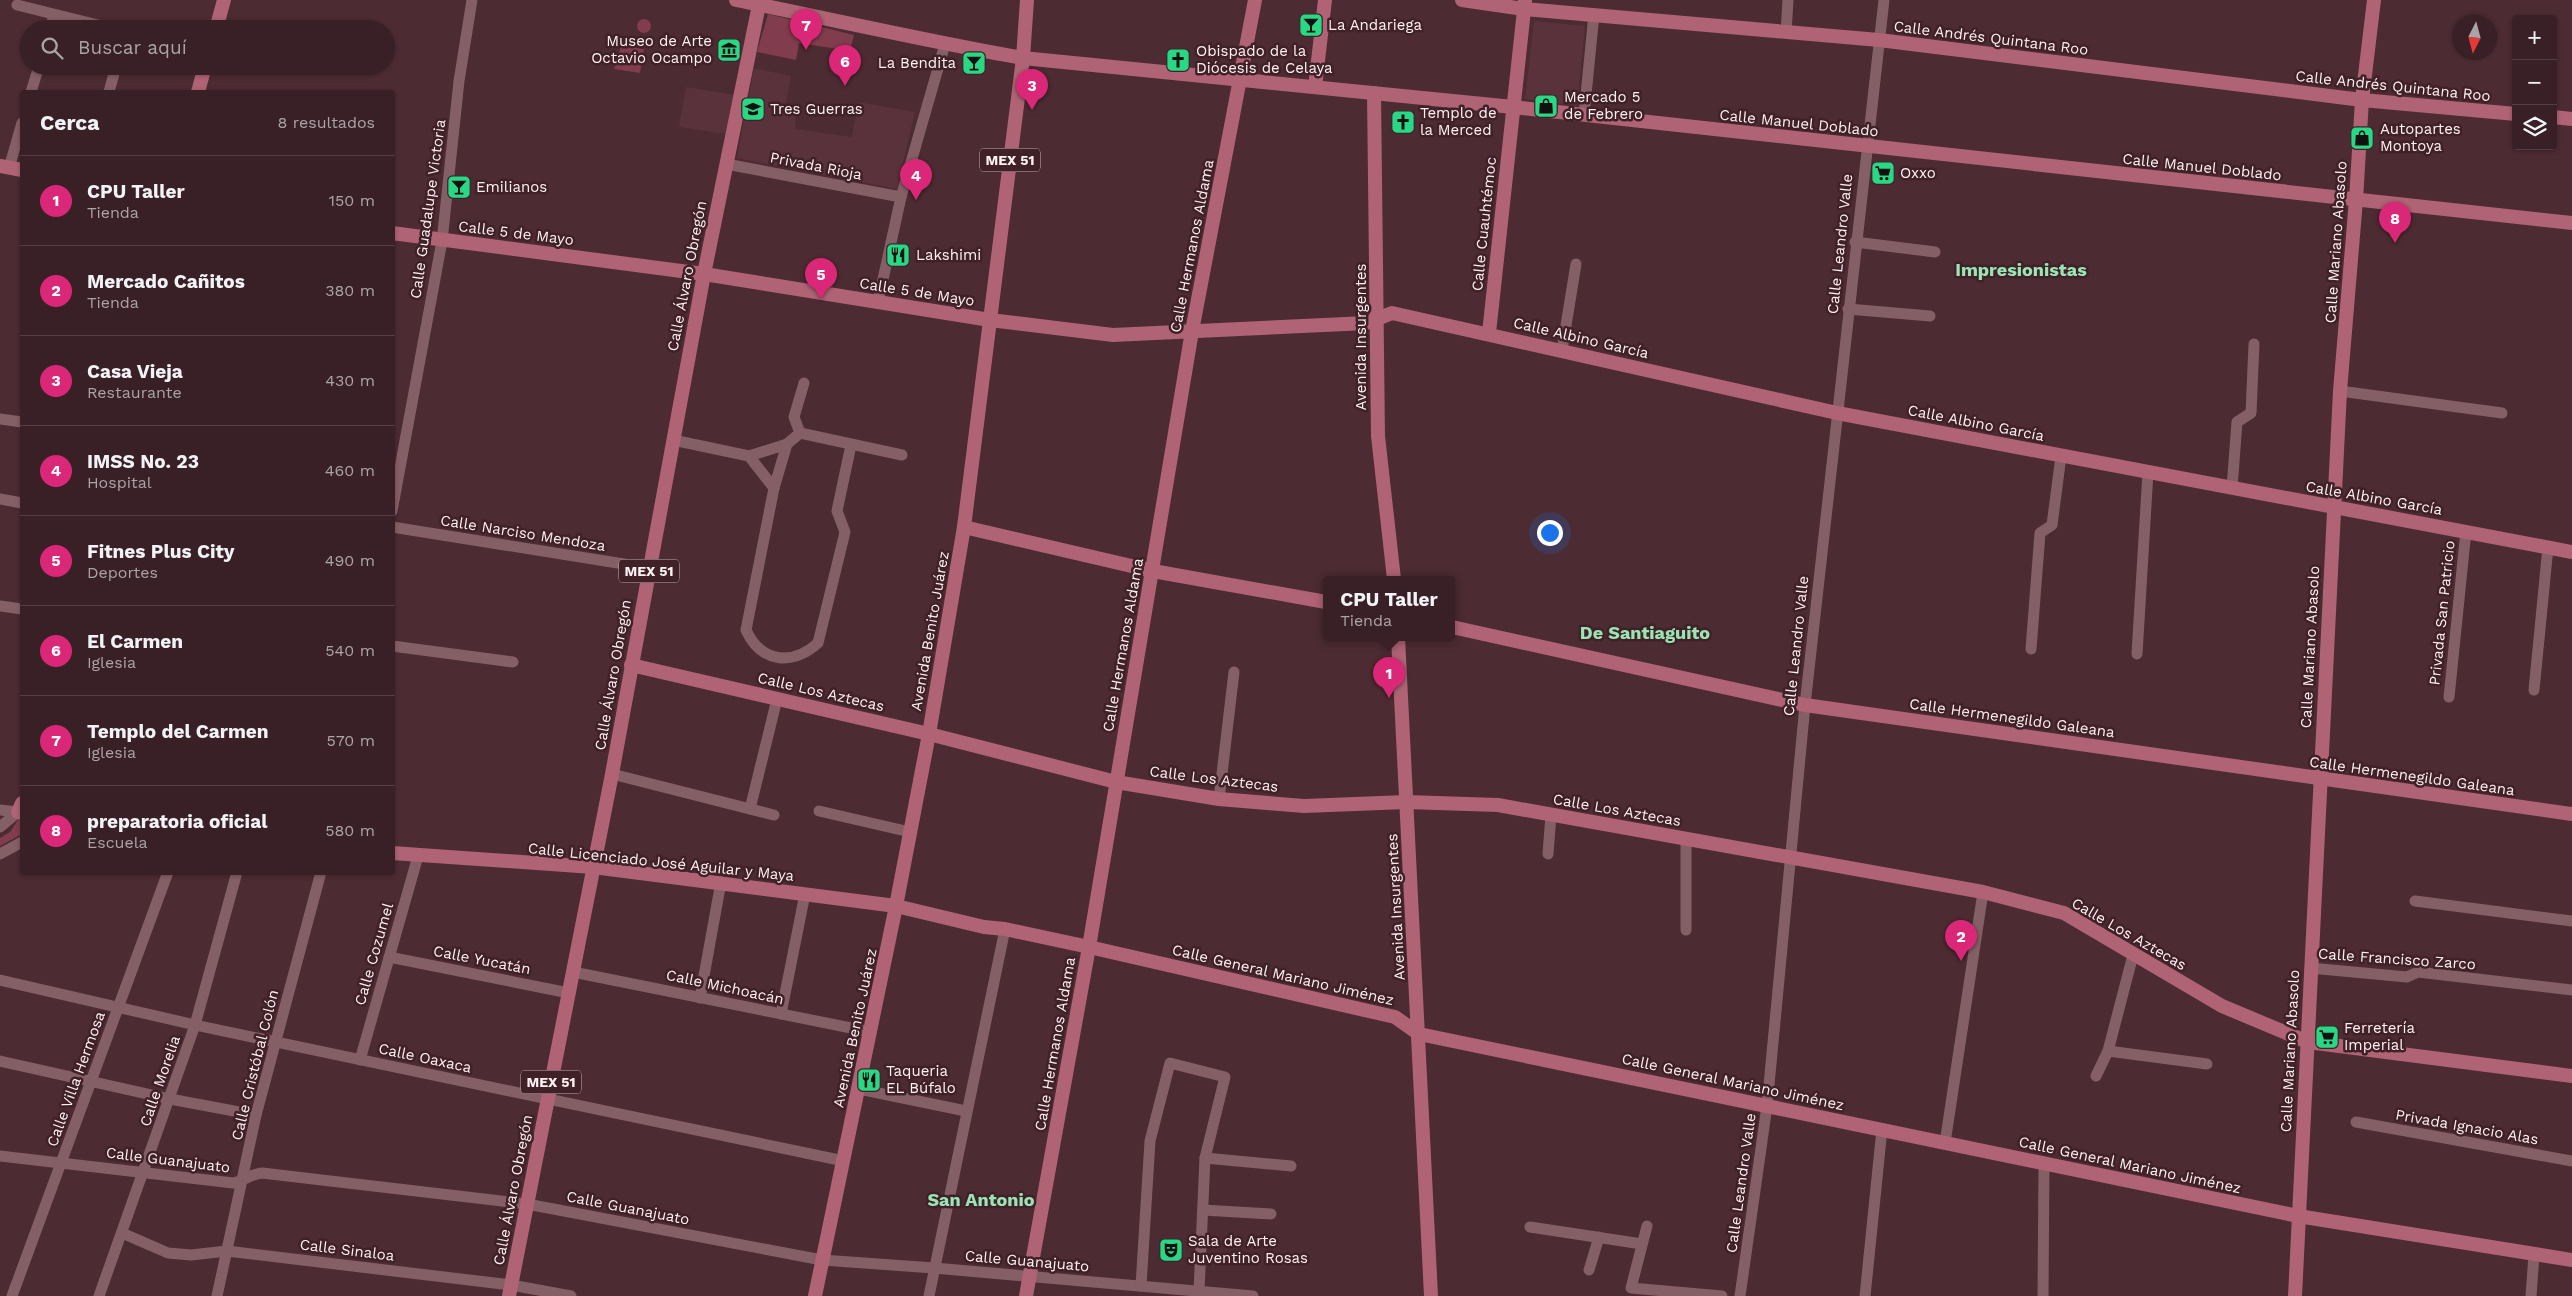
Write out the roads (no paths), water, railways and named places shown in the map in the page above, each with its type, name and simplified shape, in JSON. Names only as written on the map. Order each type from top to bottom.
[{"type":"main road","points":[[218,20],[224,0]]},
{"type":"main road","name":"Calle Manuel Doblado","points":[[736,0],[759,2],[944,44],[1022,58],[1241,78],[2572,223]]},
{"type":"main road","name":"Avenida Benito Juárez","points":[[815,1296],[896,906],[929,734],[964,527],[1022,58],[1027,0]]},
{"type":"main road","name":"Calle Hermanos Aldama","points":[[1026,1296],[1089,947],[1192,331],[1255,0]]},
{"type":"main road","points":[[1314,87],[1325,0]]},
{"type":"main road","name":"Calle Andrés Quintana Roo","points":[[1462,0],[1524,4],[1594,14],[1879,40],[2362,100],[2512,114]]},
{"type":"main road","name":"Calle Mariano Abasolo","points":[[2295,1296],[2340,391],[2356,200],[2362,100],[2374,0]]},
{"type":"main road","name":"Calle Álvaro Obregón","points":[[510,1290],[612,774],[704,274],[759,2]]},
{"type":"main road","name":"Calle Cuauhtémoc","points":[[1489,333],[1524,4]]},
{"type":"main road","points":[[199,90],[203,75]]},
{"type":"main road","name":"Avenida Insurgentes","points":[[1374,93],[1378,436],[1394,576]]},
{"type":"main road","points":[[2557,118],[2572,119]]},
{"type":"main road","name":"Calle 5 de Mayo","points":[[395,233],[704,274],[990,320],[1113,335],[1367,323],[1378,318]]},
{"type":"main road","name":"Calle Albino García","points":[[1378,318],[1392,313],[1489,333],[1837,413],[2572,552]]},
{"type":"main road","points":[[964,527],[1153,570],[1323,601]]},
{"type":"main road","name":"Calle Hermenegildo Galeana","points":[[1455,628],[1805,705],[2572,814]]},
{"type":"main road","name":"Avenida Insurgentes","points":[[1398,641],[1431,1296]]},
{"type":"main road","name":"Calle Los Aztecas","points":[[631,665],[929,734],[1116,782],[1218,799],[1304,806],[1406,802],[1498,805],[1983,892],[2064,913],[2222,1006],[2308,1042],[2572,1076]]},
{"type":"main road","name":"Calle Licenciado José Aguilar y Maya","points":[[395,853],[593,867],[896,906]]},
{"type":"main road","name":"Calle General Mariano Jiménez","points":[[896,906],[984,927],[1005,929],[1089,947],[1395,1017],[1419,1034],[2298,1216],[2572,1260]]},
{"type":"street","name":"Calle Guadalupe Victoria","points":[[395,494],[442,240],[459,81],[472,0]]},
{"type":"street","points":[[1786,33],[1788,0]]},
{"type":"street","name":"Calle Leandro Valle","points":[[1740,1296],[1767,1106],[1805,705],[1855,242],[1884,0]]},
{"type":"street","points":[[17,5],[75,20]]},
{"type":"street","points":[[1584,115],[1594,14]]},
{"type":"street","points":[[53,20],[54,15]]},
{"type":"street","points":[[878,302],[901,197],[944,44]]},
{"type":"street","points":[[32,90],[36,75]]},
{"type":"street","points":[[110,90],[114,75]]},
{"type":"street","points":[[11,168],[20,131]]},
{"type":"street","name":"Privada Rioja","points":[[726,164],[901,197]]},
{"type":"street","points":[[1855,242],[1935,252]]},
{"type":"street","points":[[1562,350],[1576,264]]},
{"type":"street","points":[[1848,309],[1930,316]]},
{"type":"street","points":[[2232,488],[2237,422],[2251,413],[2254,344]]},
{"type":"street","points":[[800,433],[794,417],[804,383]]},
{"type":"street","points":[[2340,391],[2502,414]]},
{"type":"street","points":[[0,419],[20,422]]},
{"type":"street","points":[[673,440],[749,456],[787,444],[800,433]]},
{"type":"street","points":[[800,433],[902,455]]},
{"type":"street","points":[[787,444],[774,488],[746,630],[752,642],[762,652],[775,657],[792,657],[806,653],[818,643],[845,532],[837,511],[851,445]]},
{"type":"street","points":[[749,456],[774,488]]},
{"type":"street","points":[[2032,649],[2040,533],[2052,525],[2061,456]]},
{"type":"street","points":[[2137,654],[2148,472]]},
{"type":"street","points":[[0,500],[20,503]]},
{"type":"street","name":"Calle Narciso Mendoza","points":[[395,528],[649,568]]},
{"type":"street","name":"Privada San Patricio","points":[[2449,697],[2466,531]]},
{"type":"street","points":[[2534,690],[2548,547]]},
{"type":"street","points":[[0,606],[20,609]]},
{"type":"street","points":[[395,646],[513,662]]},
{"type":"street","points":[[1218,799],[1234,672]]},
{"type":"street","points":[[750,809],[777,699]]},
{"type":"street","points":[[612,774],[774,815]]},
{"type":"street","points":[[0,810],[20,810]]},
{"type":"street","points":[[819,810],[910,832]]},
{"type":"street","points":[[0,828],[20,811]]},
{"type":"street","points":[[1548,854],[1551,815]]},
{"type":"street","points":[[1686,840],[1686,930]]},
{"type":"street","points":[[0,854],[20,843]]},
{"type":"street","name":"Calle Cozumel","points":[[360,1060],[418,856]]},
{"type":"street","name":"Calle Villa Hermosa","points":[[12,1296],[167,875]]},
{"type":"street","name":"Calle Morelia","points":[[99,1296],[195,1025],[236,875]]},
{"type":"street","name":"Calle Cristóbal Colón","points":[[218,1296],[256,1115],[320,875]]},
{"type":"street","points":[[700,998],[721,882]]},
{"type":"street","points":[[1945,1143],[1983,892]]},
{"type":"street","points":[[781,1014],[804,894]]},
{"type":"street","points":[[2415,901],[2572,921]]},
{"type":"street","points":[[929,1296],[1005,929]]},
{"type":"street","points":[[2096,1076],[2108,1051],[2134,955]]},
{"type":"street","name":"Calle Yucatán","points":[[389,957],[569,993]]},
{"type":"street","name":"Calle Francisco Zarco","points":[[2310,968],[2407,977],[2418,972],[2572,990]]},
{"type":"street","name":"Calle Michoacán","points":[[573,972],[871,1032]]},
{"type":"street","name":"Calle Oaxaca","points":[[0,980],[195,1025],[844,1161]]},
{"type":"street","points":[[2108,1051],[2207,1064]]},
{"type":"street","points":[[0,1061],[170,1099],[256,1115]]},
{"type":"street","points":[[1141,1286],[1150,1141],[1170,1063],[1225,1077],[1205,1158],[1199,1291]]},
{"type":"street","points":[[859,1089],[966,1111]]},
{"type":"street","name":"Privada Ignacio Alas","points":[[2356,1122],[2572,1162]]},
{"type":"street","points":[[1864,1296],[1882,1129]]},
{"type":"street","name":"Calle Guanajuato","points":[[0,1156],[144,1171],[233,1183],[242,1182],[253,1174],[262,1173],[527,1204],[822,1260],[1253,1296]]},
{"type":"street","points":[[1205,1158],[1291,1166]]},
{"type":"street","points":[[2043,1296],[2044,1164]]},
{"type":"street","points":[[1202,1210],[1272,1214]]},
{"type":"street","points":[[1530,1226],[1642,1244]]},
{"type":"street","points":[[1647,1226],[1631,1288],[1722,1296]]},
{"type":"street","name":"Calle Sinaloa","points":[[122,1233],[168,1253],[191,1255],[227,1251],[510,1290],[571,1296]]},
{"type":"street","points":[[1589,1270],[1598,1237]]},
{"type":"street","points":[[2532,1296],[2534,1255]]},
{"type":"place","name":"La Andariega","points":[[1311,25]]},
{"type":"place","name":"Museo de Arte Octavio Ocampo","points":[[729,50]]},
{"type":"place","name":"Templo del Carmen","points":[[806,50]]},
{"type":"place","name":"Obispado de la Diócesis de Celaya","points":[[1178,60]]},
{"type":"place","name":"La Bendita","points":[[974,63]]},
{"type":"place","name":"El Carmen","points":[[845,86]]},
{"type":"place","name":"Mercado 5 de Febrero","points":[[1546,106]]},
{"type":"place","name":"Tres Guerras","points":[[753,109]]},
{"type":"place","name":"Casa Vieja","points":[[1032,110]]},
{"type":"place","name":"Templo de la Merced","points":[[1403,122]]},
{"type":"place","name":"Autopartes Montoya","points":[[2362,138]]},
{"type":"place","name":"Oxxo","points":[[1883,173]]},
{"type":"place","name":"Emilianos","points":[[459,187]]},
{"type":"place","name":"IMSS No. 23","points":[[916,200]]},
{"type":"place","name":"preparatoria oficial","points":[[2395,243]]},
{"type":"place","name":"Lakshimi","points":[[898,255]]},
{"type":"place","name":"Fitnes Plus City","points":[[821,299]]},
{"type":"place","name":"CPU Taller","points":[[1389,698]]},
{"type":"place","name":"Mercado Cañitos","points":[[1961,961]]},
{"type":"place","name":"Ferretería Imperial","points":[[2327,1037]]},
{"type":"place","name":"Taqueria EL Búfalo","points":[[869,1080]]},
{"type":"place","name":"Sala de Arte Juventino Rosas","points":[[1171,1250]]},
{"type":"district","name":"Impresionistas","points":[[2021,270]]},
{"type":"district","name":"De Santiaguito","points":[[1645,633]]},
{"type":"district","name":"San Antonio","points":[[981,1200]]}]
